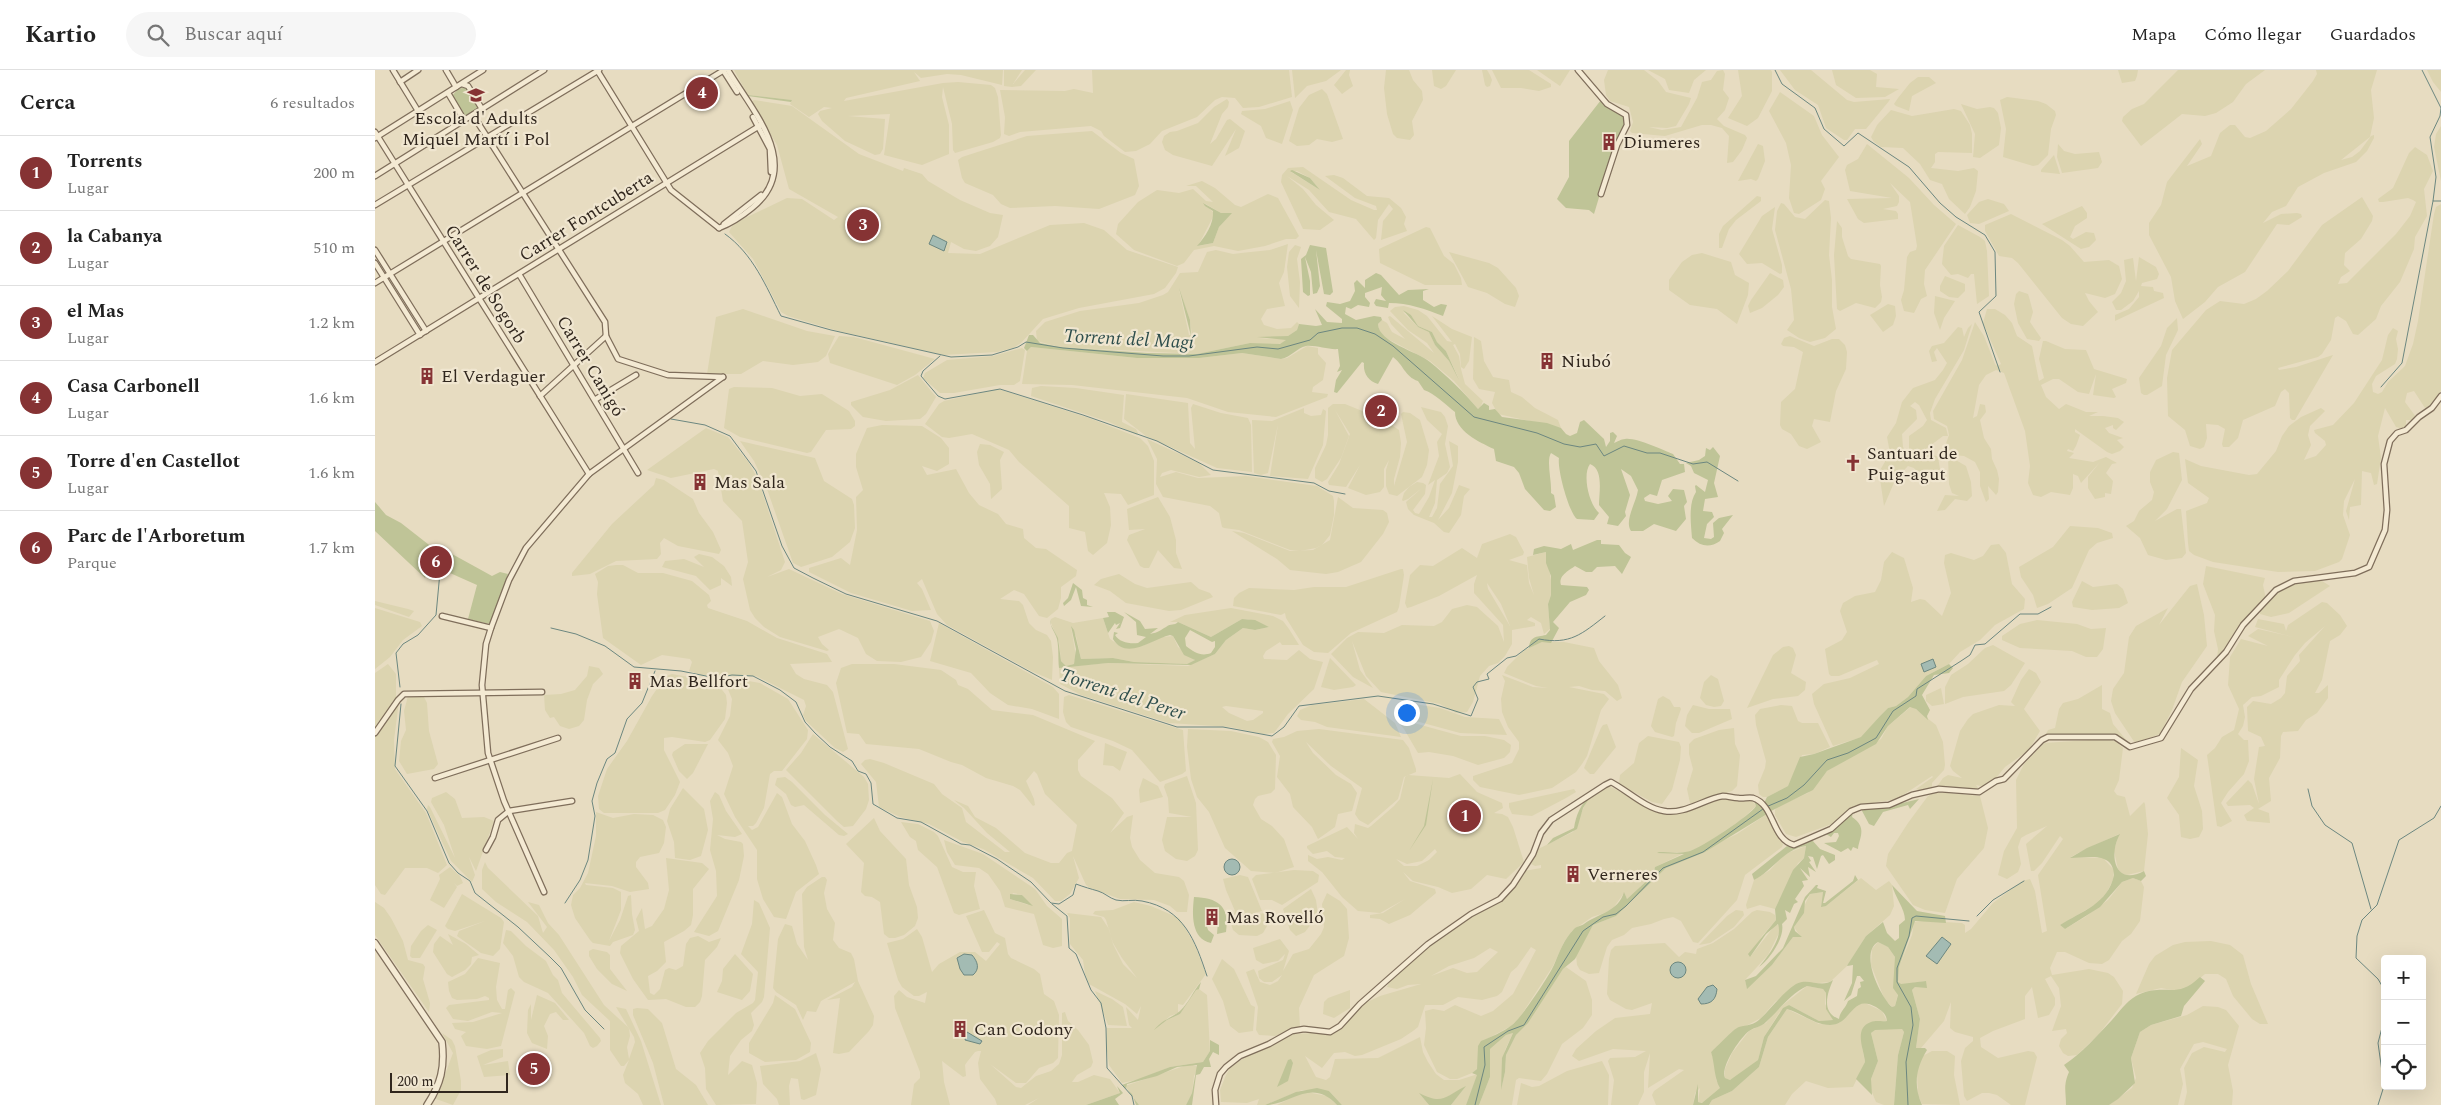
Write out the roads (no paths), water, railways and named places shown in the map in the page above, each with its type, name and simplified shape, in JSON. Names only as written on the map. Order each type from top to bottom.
[{"type":"street","points":[[393,70],[418,111]]},
{"type":"street","points":[[400,82],[418,70]]},
{"type":"street","points":[[446,70],[456,87]]},
{"type":"street","points":[[376,135],[483,70]]},
{"type":"street","points":[[375,176],[544,70]]},
{"type":"street","points":[[375,205],[598,70],[632,127],[666,183],[671,190],[719,228],[760,197],[769,181],[772,155],[760,126],[725,70],[632,127],[524,192],[444,242],[375,283]]},
{"type":"street","points":[[1578,70],[1607,104],[1626,115],[1627,125],[1617,144],[1601,194]]},
{"type":"street","points":[[462,84],[469,86],[482,109]]},
{"type":"street","points":[[448,93],[464,120]]},
{"type":"street","points":[[473,114],[605,322],[606,336],[618,360],[668,376],[723,377],[623,447],[589,474],[526,548],[509,580],[491,628],[486,644],[483,693],[490,760],[509,811],[544,892]]},
{"type":"street","name":"Carrer Fontcuberta","points":[[375,362],[760,126]]},
{"type":"street","name":"Carrer de Sogorb","points":[[376,135],[589,474]]},
{"type":"street","points":[[375,250],[426,331]]},
{"type":"street","points":[[375,263],[420,335]]},
{"type":"street","name":"Carrer Canigó","points":[[519,274],[596,399],[638,473]]},
{"type":"street","points":[[540,396],[606,336]]},
{"type":"street","points":[[596,399],[636,375]]},
{"type":"street","points":[[1216,1105],[1215,1090],[1220,1074],[1226,1067],[1240,1056],[1269,1044],[1292,1031],[1304,1029],[1329,1032],[1340,1026],[1360,1004],[1428,944],[1471,914],[1500,898],[1513,885],[1533,854],[1541,833],[1551,820],[1605,784],[1611,782],[1653,808],[1664,811],[1677,811],[1725,796],[1751,798],[1759,801],[1770,815],[1777,832],[1788,844],[1794,845],[1831,829],[1851,810],[1861,807],[1889,805],[1912,795],[1939,789],[1979,792],[1996,781],[2005,779],[2042,740],[2048,737],[2115,737],[2130,746],[2161,738],[2191,689],[2226,652],[2243,625],[2276,590],[2294,581],[2355,573],[2369,567],[2385,530],[2387,510],[2384,464],[2390,441],[2397,432],[2406,430],[2419,417],[2432,408],[2441,396]]},
{"type":"street","points":[[442,616],[491,628]]},
{"type":"street","points":[[375,733],[404,694],[542,692]]},
{"type":"street","points":[[435,778],[558,738]]},
{"type":"street","points":[[486,850],[493,837],[498,820],[509,811],[571,801]]},
{"type":"street","points":[[375,942],[442,1042],[445,1062],[436,1092],[427,1105]]},
{"type":"water","points":[[933,235],[947,242],[944,251],[929,244]]},
{"type":"water","points":[[1933,659],[1936,667],[1924,672],[1921,664]]},
{"type":"water","points":[[1232,859],[1238,861],[1240,867],[1238,873],[1232,875],[1226,873],[1224,867],[1226,861]]},
{"type":"water","points":[[1942,937],[1951,944],[1937,964],[1926,956]]},
{"type":"water","points":[[964,954],[972,955],[976,960],[977,970],[973,975],[964,975],[960,969],[957,958]]},
{"type":"water","points":[[1678,962],[1686,970],[1678,978],[1670,970]]},
{"type":"water","points":[[1713,985],[1717,989],[1714,999],[1708,1003],[1701,1004],[1698,999],[1707,987]]},
{"type":"water","points":[[967,1032],[982,1041],[980,1044],[965,1040]]},
{"type":"waterway","points":[[1775,70],[1782,84],[1815,108],[1824,129],[1844,146],[1858,133],[1909,167],[1940,203],[1956,217],[1985,235],[1995,252],[1996,296],[1979,312],[2000,372]]},
{"type":"waterway","points":[[2422,70],[2441,108],[2440,116],[2430,137],[2436,177],[2433,201],[2441,201]]},
{"type":"waterway","points":[[2381,387],[2402,363],[2433,201]]},
{"type":"waterway","name":"Torrent del Magí","points":[[725,234],[735,242],[758,271],[781,316],[831,330],[951,357],[992,355],[1018,347],[1026,342],[1063,348],[1163,356],[1189,356],[1257,347],[1278,349],[1310,340],[1318,333],[1342,328],[1357,328],[1375,334],[1393,346],[1474,417],[1537,433],[1564,444],[1580,447],[1596,444],[1604,456],[1624,446],[1647,453],[1660,453],[1693,464],[1707,462],[1738,481]]},
{"type":"waterway","points":[[940,356],[923,371],[921,376],[938,396],[945,399],[1000,389],[1157,441],[1213,470],[1314,483],[1329,491],[1345,494]]},
{"type":"waterway","name":"Torrent del Perer","points":[[671,419],[705,425],[730,436],[756,471],[782,546],[794,568],[846,594],[937,621],[1065,691],[1177,727],[1223,727],[1272,736],[1284,727],[1299,706],[1378,696],[1433,704],[1471,716],[1478,699],[1473,687],[1477,682],[1489,679],[1487,674],[1507,658],[1516,656],[1539,639],[1559,640],[1575,636],[1605,616]]},
{"type":"waterway","points":[[400,687],[396,653],[403,644],[418,635],[436,615],[440,572],[436,565]]},
{"type":"waterway","points":[[1766,807],[1787,798],[1804,785],[1827,760],[1848,753],[1876,738],[1893,711],[1916,696],[1917,689],[1970,655],[1975,645],[1985,644],[2020,614],[2038,614],[2051,607]]},
{"type":"waterway","points":[[551,628],[576,634],[605,646],[634,667],[681,671],[716,678],[732,675],[753,676],[780,690],[796,702],[805,722],[815,733],[830,747],[852,761],[858,771],[866,774],[871,783],[873,804],[897,818],[921,822],[961,844],[970,845],[997,859],[1031,882],[1051,903],[1059,904],[1073,895],[1076,884],[1116,900],[1142,901],[1168,911],[1186,928],[1198,950],[1207,976]]},
{"type":"waterway","points":[[565,903],[580,880],[588,860],[595,816],[592,801],[597,783],[607,759],[615,753],[627,719],[642,703],[655,671]]},
{"type":"waterway","points":[[401,704],[395,766],[427,811],[449,863],[458,873],[470,881],[475,893],[518,927],[561,968],[585,1010],[604,1029]]},
{"type":"waterway","points":[[2308,789],[2312,806],[2325,825],[2352,843],[2371,909]]},
{"type":"waterway","points":[[2381,984],[2356,958],[2357,936],[2362,920],[2377,905],[2399,840],[2434,818],[2441,806]]},
{"type":"waterway","points":[[1475,1105],[1485,1065],[1484,1047],[1508,1031],[1524,1025],[1583,931],[1603,917],[1616,914],[1663,868],[1703,852],[1763,809]]},
{"type":"waterway","points":[[1977,916],[1993,900],[2024,881]]},
{"type":"waterway","points":[[1052,904],[1067,916],[1069,948],[1076,954],[1091,990],[1101,1003],[1106,1028],[1107,1068],[1132,1096],[1134,1105]]},
{"type":"waterway","points":[[1908,1105],[1906,1062],[1913,1025],[1911,1007],[1897,982],[1897,968],[1909,936],[1912,918],[1916,916],[1969,921]]},
{"type":"waterway","points":[[2378,1105],[2384,1086],[2378,1043],[2381,1031]]},
{"type":"place","name":"Casa Carbonell","points":[[702,93]]},
{"type":"place","name":"Escola d'Adults Miquel Martí i Pol","points":[[476,95]]},
{"type":"place","name":"Diumeres","points":[[1609,142]]},
{"type":"place","name":"el Mas","points":[[863,225]]},
{"type":"place","name":"Niubó","points":[[1547,361]]},
{"type":"place","name":"El Verdaguer","points":[[427,376]]},
{"type":"place","name":"la Cabanya","points":[[1381,411]]},
{"type":"place","name":"Santuari de Puig-agut","points":[[1853,463]]},
{"type":"place","name":"Mas Sala","points":[[700,482]]},
{"type":"place","name":"Parc de l'Arboretum","points":[[436,562]]},
{"type":"place","name":"Mas Bellfort","points":[[635,681]]},
{"type":"place","name":"Torrents","points":[[1465,816]]},
{"type":"place","name":"Verneres","points":[[1573,874]]},
{"type":"place","name":"Mas Rovelló","points":[[1212,917]]},
{"type":"place","name":"Can Codony","points":[[960,1029]]},
{"type":"place","name":"Torre d'en Castellot","points":[[534,1069]]}]
